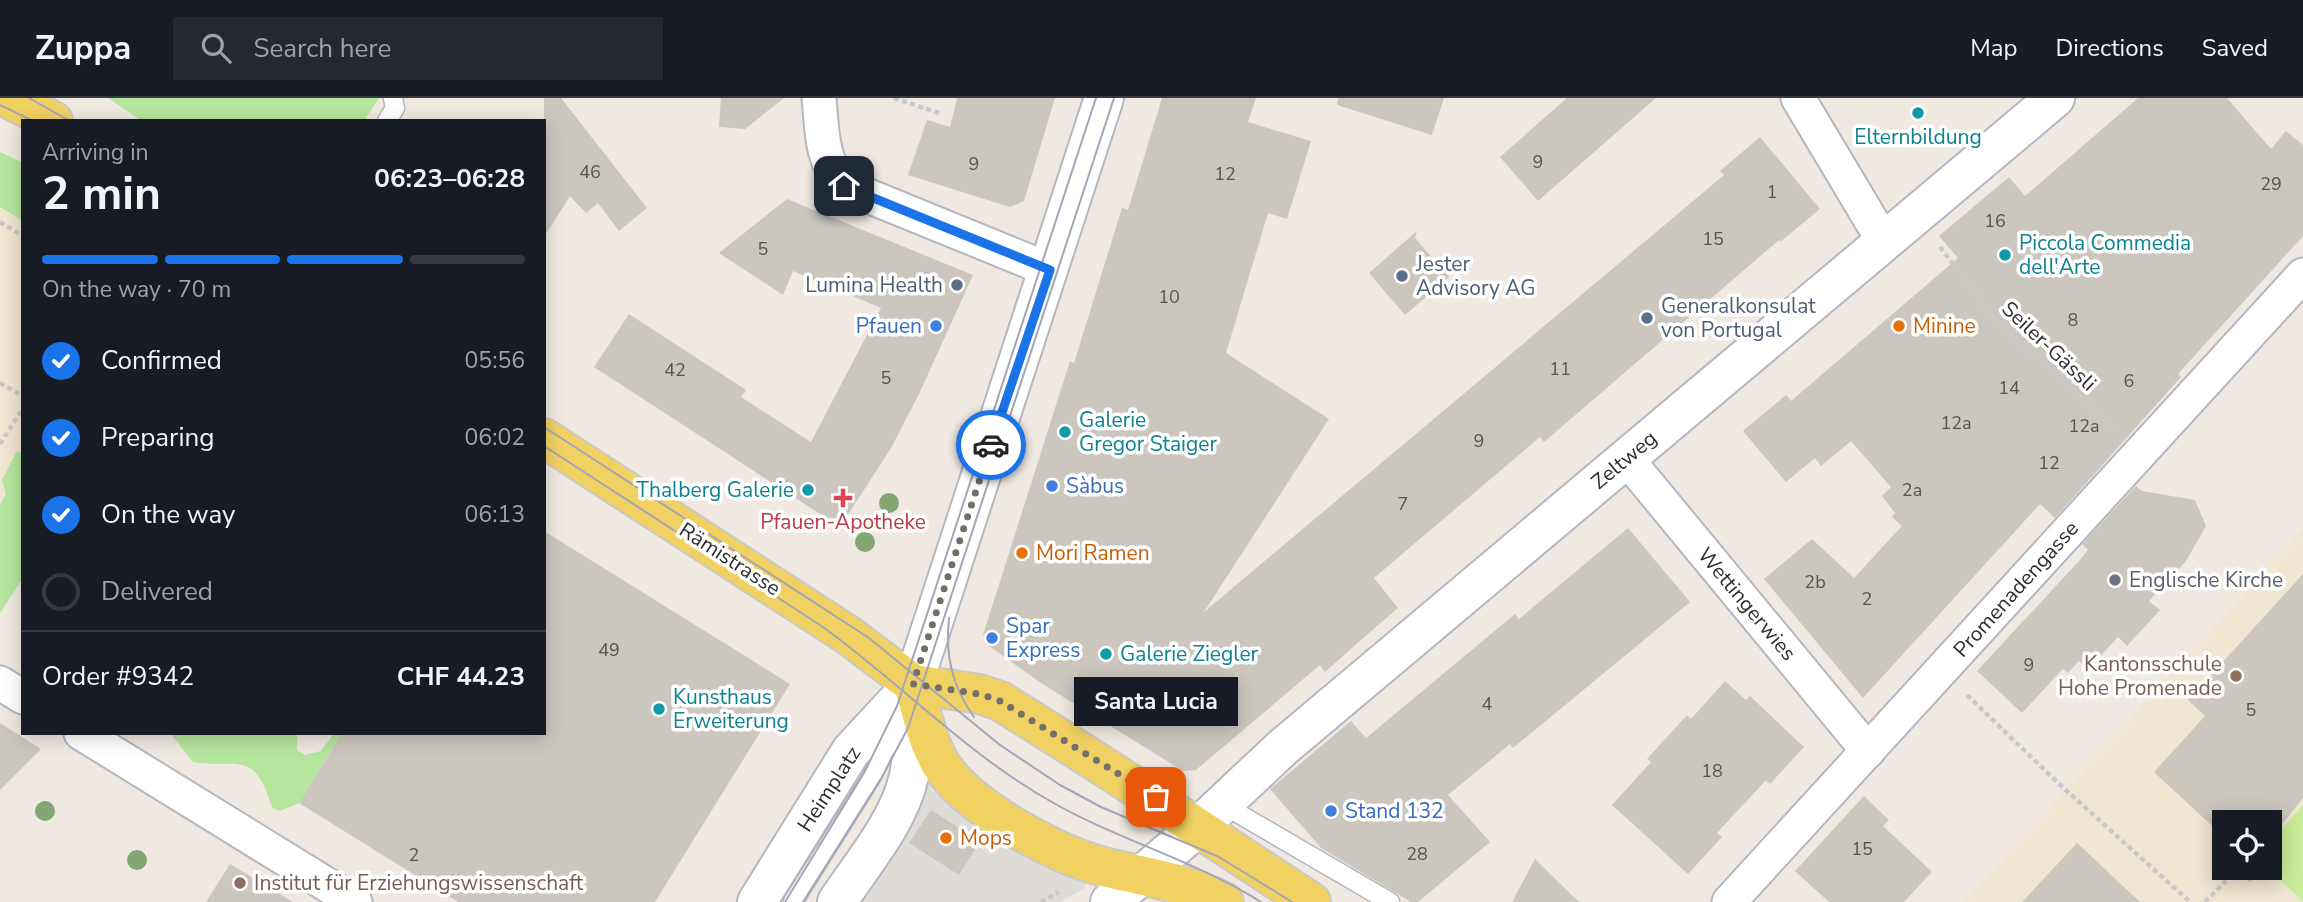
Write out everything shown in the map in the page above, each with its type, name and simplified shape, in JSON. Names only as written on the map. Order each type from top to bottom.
[{"type":"main road","points":[[7,98],[48,119]]},
{"type":"main road","name":"Rämistrasse","points":[[546,439],[848,635],[913,684],[980,694],[1000,701],[1156,797],[1210,816],[1311,902]]},
{"type":"main road","points":[[913,684],[933,750],[944,770],[963,789],[999,816],[1089,863],[1170,879],[1224,902]]},
{"type":"street","points":[[819,98],[827,161],[833,174],[844,186],[1050,270]]},
{"type":"street","points":[[837,902],[886,828],[906,788],[910,773],[913,684],[1104,98]]},
{"type":"street","points":[[1798,98],[1884,242]]},
{"type":"street","name":"Zeltweg","points":[[1210,816],[1282,748],[2055,98]]},
{"type":"street","name":"Promenadengasse","points":[[1729,902],[2303,275]]},
{"type":"street","name":"Wettingerwies","points":[[1626,458],[1867,751]]},
{"type":"street","points":[[0,683],[21,696]]},
{"type":"street","name":"Heimplatz","points":[[757,902],[851,751],[913,684]]},
{"type":"street","points":[[83,735],[355,902]]},
{"type":"street","points":[[1110,902],[1146,874],[1210,816]]},
{"type":"lane","points":[[388,119],[396,108],[393,98]]},
{"type":"lane","name":"Heimplatz","points":[[793,902],[871,778],[913,684]]},
{"type":"lane","points":[[1210,816],[1390,902]]},
{"type":"path","points":[[894,98],[939,113]]},
{"type":"path","points":[[0,222],[21,235]]},
{"type":"path","name":"Seiler-Gässli","points":[[1939,245],[1999,325],[2120,432]]},
{"type":"path","points":[[0,383],[21,395]]},
{"type":"path","points":[[0,444],[21,411]]},
{"type":"path","points":[[1965,693],[2190,902]]},
{"type":"path","points":[[2205,902],[2227,880]]},
{"type":"path","points":[[1041,902],[1059,892]]},
{"type":"shaded area","points":[[0,152],[21,162],[21,581],[0,613]]},
{"type":"shaded area","name":"Kantonsschule Hohe Promenade","points":[[2303,530],[2303,902],[1964,902]]},
{"type":"shaded area","points":[[926,781],[933,791],[986,830],[1085,881],[1085,888],[1060,902],[850,902]]},
{"type":"green space","points":[[108,98],[379,98],[365,119],[139,119]]},
{"type":"green space","points":[[0,152],[21,162],[21,220],[0,207]]},
{"type":"green space","points":[[17,451],[21,453],[21,581],[0,613],[0,505],[6,494],[2,480]]},
{"type":"green space","points":[[172,735],[297,735],[297,750],[305,755],[321,751],[333,735],[341,735],[299,803],[280,811],[272,808],[259,776],[251,769],[243,765],[193,762]]},
{"type":"green space","points":[[2303,805],[2303,901],[2280,880],[2282,828]]},
{"type":"building","points":[[544,98],[561,98],[647,208],[619,231],[598,203],[586,213],[570,196],[546,234]]},
{"type":"building","points":[[721,98],[784,98],[745,129],[719,127]]},
{"type":"building","points":[[957,98],[1055,98],[1024,201],[1010,207],[908,175],[927,120],[950,127]]},
{"type":"building","points":[[1162,98],[1256,98],[1248,122],[1311,141],[1287,219],[1268,213],[1226,353],[1329,419],[1204,612],[1724,175],[1720,171],[1760,137],[1820,209],[1780,242],[1779,240],[1544,442],[1540,437],[1374,578],[1398,608],[1325,672],[1320,665],[1196,770],[1183,771],[1041,683],[989,646],[983,635],[1070,361],[1074,363],[1122,208],[1128,210]]},
{"type":"building","points":[[1338,98],[1444,98],[1432,135],[1337,105]]},
{"type":"building","points":[[1567,98],[1656,98],[1538,201],[1500,157]]},
{"type":"building","points":[[2138,98],[2227,98],[2271,149],[2286,131],[2303,145],[2303,236],[2178,374],[2181,377],[2055,518],[2040,504],[1863,698],[1764,579],[1812,539],[1854,578],[1902,526],[1892,517],[1895,513],[1882,496],[1891,487],[1851,441],[1821,466],[1815,458],[1786,482],[1743,431],[1786,395],[1791,401],[1958,258],[1939,236],[2009,177],[2025,196]]},
{"type":"building","points":[[787,199],[973,275],[919,394],[891,448],[840,527],[594,367],[629,314],[746,390],[741,397],[811,442],[881,308],[793,271],[783,295],[719,253]]},
{"type":"building","points":[[1417,231],[1415,238],[1449,277],[1405,315],[1369,273]]},
{"type":"building","name":"Englische Kirche","points":[[2136,486],[2142,491],[2195,500],[2206,526],[2186,561],[2149,601],[2160,610],[2127,646],[2118,637],[2088,669],[2079,661],[2068,673],[2063,669],[2022,713],[1977,671],[2079,561],[2088,550],[2082,544]]},
{"type":"building","points":[[1628,528],[1690,602],[1513,748],[1510,744],[1448,795],[1490,842],[1418,902],[1411,902],[1321,848],[1270,789],[1351,721],[1366,738],[1515,614],[1519,619]]},
{"type":"building","name":"Kunsthaus Erweiterung","points":[[546,532],[790,684],[655,902],[458,902],[299,803],[341,735],[546,735]]},
{"type":"building","points":[[2303,574],[2303,798],[2282,825],[2282,810],[2212,810],[2212,826],[2154,772],[2205,716],[2188,700]]},
{"type":"building","points":[[1725,681],[1746,700],[1750,696],[1804,747],[1770,784],[1766,780],[1717,833],[1722,837],[1688,874],[1612,805],[1651,762],[1647,759],[1687,715],[1691,719]]},
{"type":"building","points":[[0,723],[41,749],[0,790]]},
{"type":"building","points":[[1864,796],[1889,820],[1883,826],[1932,872],[1904,902],[1829,902],[1795,871]]},
{"type":"building","points":[[931,810],[980,841],[959,875],[909,843]]},
{"type":"building","points":[[2077,843],[2140,902],[2022,902]]},
{"type":"building","points":[[1535,859],[1579,902],[1512,902]]},
{"type":"building","name":"Institut für Erziehungswissenschaft","points":[[230,864],[293,902],[206,902]]},
{"type":"tram line","points":[[29,98],[66,119]]},
{"type":"tram line","points":[[785,902],[864,773],[897,706],[1096,98]]},
{"type":"tram line","points":[[803,902],[882,777],[908,728],[1114,98]]},
{"type":"tram line","points":[[0,105],[29,119]]},
{"type":"tram line","points":[[546,428],[869,638],[1000,745],[1060,785],[1101,807],[1219,857],[1292,902]]},
{"type":"tram line","points":[[546,447],[823,627],[962,740],[1020,782],[1076,815],[1209,874],[1261,902]]},
{"type":"tram line","points":[[949,618],[949,658],[955,682],[974,717]]},
{"type":"way so far","points":[[991,445],[913,684],[980,694],[1000,701],[1156,797]]},
{"type":"place","name":"Elternbildung","points":[[1918,113]]},
{"type":"place","name":"Piccola Commedia dell'Arte","points":[[2005,255]]},
{"type":"place","name":"Jester Advisory AG","points":[[1402,276]]},
{"type":"place","name":"Lumina Health","points":[[957,285]]},
{"type":"place","name":"Generalkonsulat von Portugal","points":[[1647,318]]},
{"type":"place","name":"Pfauen","points":[[936,326]]},
{"type":"place","name":"Minine","points":[[1899,326]]},
{"type":"place","name":"Galerie Gregor Staiger","points":[[1065,432]]},
{"type":"place","name":"Sàbus","points":[[1052,486]]},
{"type":"place","name":"Thalberg Galerie","points":[[808,490]]},
{"type":"place","name":"Pfauen-Apotheke","points":[[843,498]]},
{"type":"place","name":"Mori Ramen","points":[[1022,553]]},
{"type":"place","name":"Englische Kirche","points":[[2115,580]]},
{"type":"place","name":"Spar Express","points":[[992,638]]},
{"type":"place","name":"Galerie Ziegler","points":[[1106,654]]},
{"type":"place","name":"Kantonsschule Hohe Promenade","points":[[2236,676]]},
{"type":"place","name":"Kunsthaus Erweiterung","points":[[659,709]]},
{"type":"place","name":"Santa Lucia","points":[[1156,797]]},
{"type":"place","name":"Stand 132","points":[[1331,811]]},
{"type":"place","name":"Mops","points":[[946,838]]},
{"type":"place","name":"Institut für Erziehungswissenschaft","points":[[240,883]]},
{"type":"route","points":[[844,186],[1050,270],[991,445]]}]
